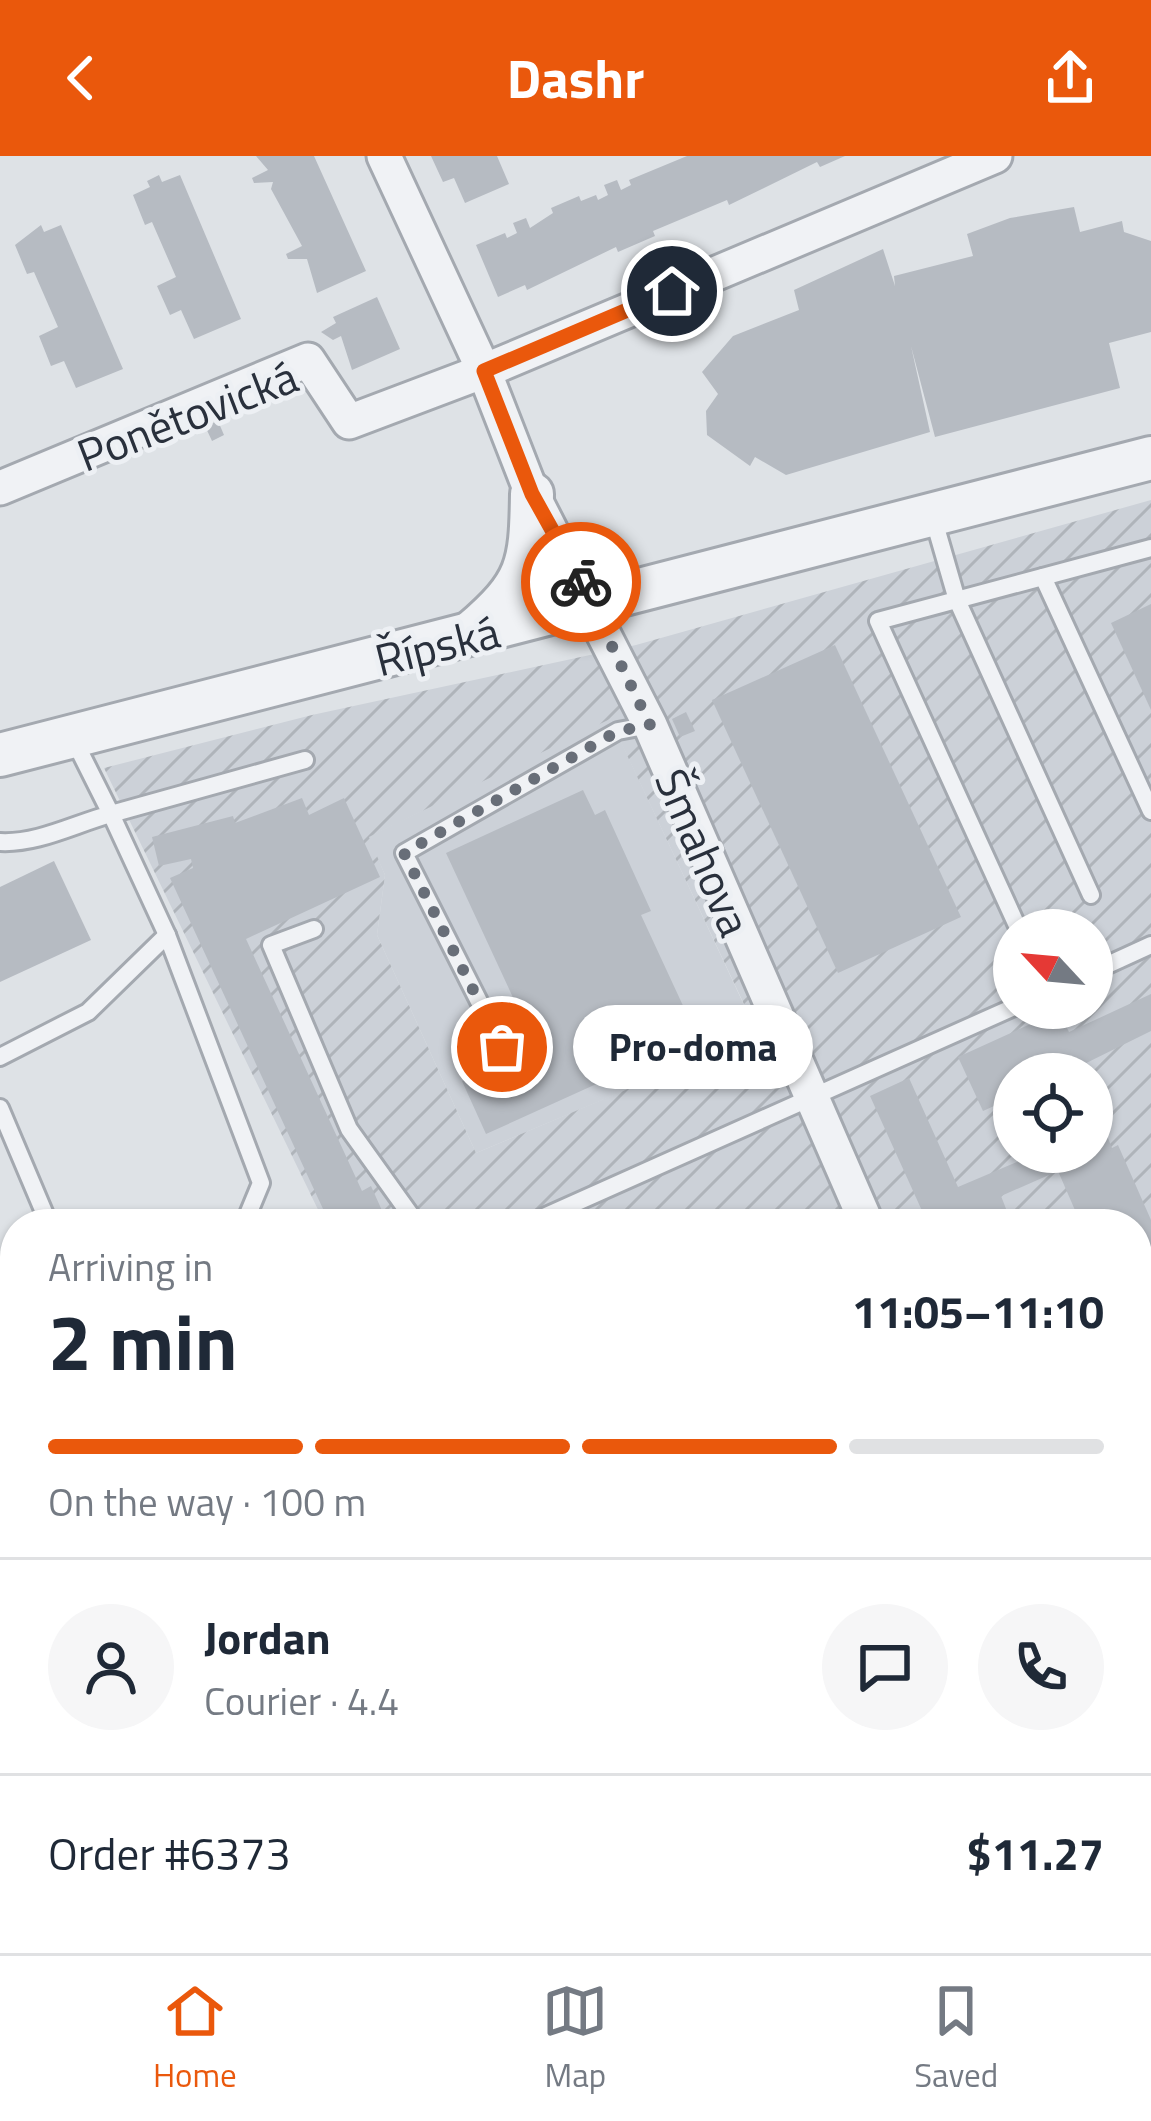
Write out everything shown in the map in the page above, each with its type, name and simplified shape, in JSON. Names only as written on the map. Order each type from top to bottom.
[{"type":"street","name":"Šmahova","points":[[384,156],[484,371],[532,494],[593,604],[650,725],[860,1209]]},
{"type":"street","points":[[484,371],[995,156]]},
{"type":"street","name":"Ponětovická","points":[[0,488],[308,359],[349,422],[484,371]]},
{"type":"street","name":"Řípská","points":[[0,755],[1151,458]]},
{"type":"street","points":[[467,637],[520,587],[531,553],[532,494]]},
{"type":"lane","points":[[933,516],[957,600],[1090,895]]},
{"type":"lane","points":[[1009,909],[878,621],[1151,548]]},
{"type":"lane","points":[[1042,577],[1151,811]]},
{"type":"lane","points":[[502,1047],[404,853],[618,731],[650,725]]},
{"type":"lane","points":[[73,738],[167,935],[261,1183],[250,1209]]},
{"type":"lane","points":[[0,842],[31,843],[56,829],[305,760]]},
{"type":"lane","points":[[314,928],[271,945],[349,1129],[406,1209]]},
{"type":"lane","points":[[0,1058],[88,1012],[167,935]]},
{"type":"lane","points":[[1113,962],[1151,945]]},
{"type":"lane","points":[[562,1209],[993,1017]]},
{"type":"lane","points":[[0,1108],[44,1209]]},
{"type":"shaded area","points":[[1151,500],[1151,1209],[318,1209],[104,768],[312,715],[636,645]],"holes":[[[610,719],[758,1034],[476,1153],[377,935],[385,875],[369,837]]]},
{"type":"shaded area","points":[[610,718],[758,1035],[476,1153],[377,935],[385,875],[368,837]]},
{"type":"building","points":[[256,156],[314,156],[366,271],[317,293],[307,259],[288,259],[286,254],[302,246],[271,189],[273,182],[254,183],[252,178],[268,170]]},
{"type":"building","points":[[431,156],[497,156],[509,184],[465,203],[454,178],[443,182]]},
{"type":"building","points":[[687,156],[845,156],[820,167],[817,162],[729,205],[727,200],[653,231],[655,236],[618,252],[616,247],[527,290],[525,285],[498,297],[476,245],[517,233],[513,223],[526,218],[530,228],[553,213],[551,208],[579,196],[581,201],[596,195],[598,200],[608,195],[604,185],[617,180],[621,190],[631,185],[629,180]]},
{"type":"building","points":[[159,175],[162,182],[180,175],[241,319],[194,339],[181,310],[170,315],[157,286],[176,277],[152,222],[145,225],[133,195],[150,187],[147,181]]},
{"type":"building","points":[[1074,207],[1080,232],[1122,221],[1124,232],[1151,241],[1151,332],[1109,343],[1120,388],[935,437],[911,346],[930,432],[786,475],[755,457],[750,466],[707,435],[706,411],[718,394],[702,372],[733,336],[799,310],[794,290],[883,249],[895,286],[894,276],[973,256],[967,234],[1010,218]]},
{"type":"building","points":[[41,225],[44,232],[61,225],[123,369],[76,388],[64,361],[51,366],[39,336],[58,327],[34,272],[27,274],[15,245]]},
{"type":"building","points":[[377,297],[400,349],[352,370],[341,336],[333,340],[321,332],[336,323],[333,317]]},
{"type":"building","points":[[218,421],[224,435],[212,441],[205,426]]},
{"type":"building","points":[[1151,604],[1151,710],[1111,623]]},
{"type":"building","points":[[835,645],[961,917],[838,973],[712,700]]},
{"type":"building","points":[[686,712],[695,731],[680,737],[672,719]]},
{"type":"building","points":[[583,790],[595,815],[605,810],[651,911],[641,915],[698,1038],[486,1134],[462,1081],[536,1047],[446,853]]},
{"type":"building","points":[[302,798],[309,815],[344,798],[380,877],[246,939],[362,1191],[371,1186],[381,1209],[323,1209],[170,878],[193,868],[191,859],[159,866],[152,837],[233,816],[235,823]]},
{"type":"building","points":[[54,861],[91,940],[0,982],[0,887]]},
{"type":"building","points":[[1151,994],[1151,1031],[1106,1053],[993,1053],[993,1106],[983,1111],[958,1057],[1019,1029],[1113,1029],[1113,1012]]},
{"type":"building","points":[[909,1078],[958,1187],[993,1172],[1053,1173],[1001,1196],[1006,1209],[921,1209],[870,1096]]},
{"type":"building","points":[[1118,1145],[1146,1209],[1074,1209],[1059,1173],[1113,1173],[1113,1148]]},
{"type":"way so far","points":[[502,1047],[404,853],[618,731],[650,725],[581,582]]},
{"type":"place","name":"Pro-doma","points":[[502,1047]]},
{"type":"route","points":[[581,582],[532,494],[484,371],[672,291]]}]
